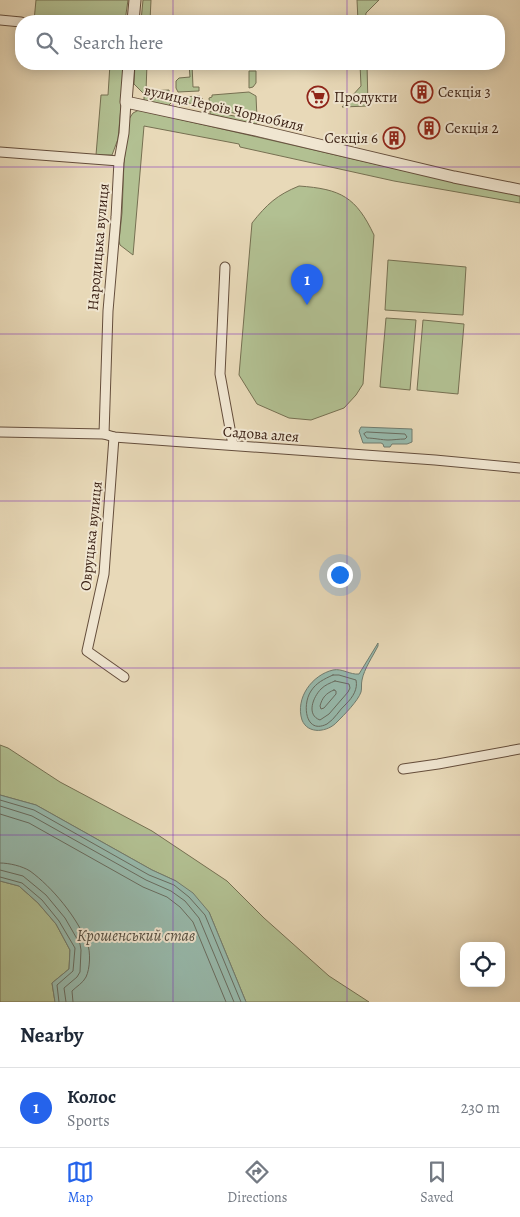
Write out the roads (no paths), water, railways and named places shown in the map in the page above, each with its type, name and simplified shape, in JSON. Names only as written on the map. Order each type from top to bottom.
[{"type":"street","points":[[133,15],[134,0]]},
{"type":"street","points":[[0,20],[15,21]]},
{"type":"street","name":"Народицька вулиця","points":[[104,434],[108,310],[119,161],[124,133],[129,70]]},
{"type":"street","name":"вулиця Героїв Чорнобиля","points":[[126,102],[260,131],[454,177],[520,190]]},
{"type":"street","points":[[0,152],[119,161]]},
{"type":"street","points":[[225,267],[220,374],[233,445]]},
{"type":"street","name":"Садова алея","points":[[0,432],[104,434],[114,437],[435,460],[520,468]]},
{"type":"street","name":"Овруцька вулиця","points":[[114,437],[104,574],[86,652],[124,677]]},
{"type":"street","points":[[403,769],[520,749]]},
{"type":"water","points":[[361,427],[412,429],[412,442],[392,444],[390,447],[384,447],[381,443],[363,443],[359,431]]},
{"type":"water","points":[[378,643],[363,676],[359,696],[347,712],[333,725],[324,730],[313,730],[305,725],[300,712],[301,704],[303,696],[312,682],[333,670],[359,674]]},
{"type":"water","name":"Крошенський став","points":[[0,795],[36,805],[152,870],[176,881],[193,893],[209,912],[246,1002],[55,1002],[52,983],[69,969],[70,950],[56,924],[38,903],[19,886],[0,881]]},
{"type":"place","name":"Секція 3","points":[[422,92]]},
{"type":"place","name":"Продукти","points":[[318,97]]},
{"type":"place","name":"Секція 2","points":[[429,128]]},
{"type":"place","name":"Секція 6","points":[[394,138]]},
{"type":"place","name":"Колос","points":[[307,305]]}]
